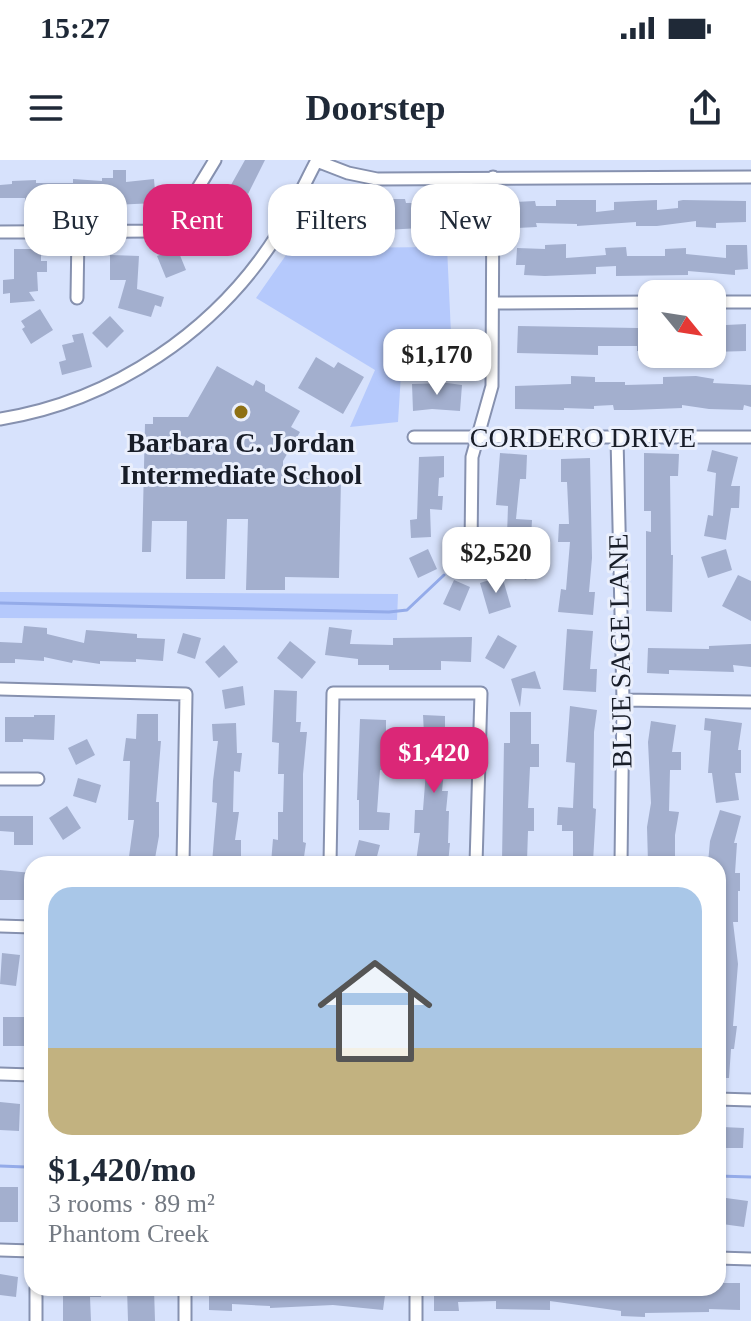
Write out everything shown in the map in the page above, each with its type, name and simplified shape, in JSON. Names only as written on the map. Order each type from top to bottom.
[{"type":"street","points":[[127,232],[155,231],[173,222],[188,206],[215,160]]},
{"type":"street","points":[[0,419],[99,391],[146,363],[199,325],[223,304],[263,255],[292,210],[317,160],[348,173],[377,179],[751,177]]},
{"type":"street","points":[[471,548],[470,473],[492,386],[493,177]]},
{"type":"street","points":[[0,232],[24,232]]},
{"type":"street","points":[[77,298],[78,256]]},
{"type":"street","points":[[494,303],[638,302]]},
{"type":"street","points":[[726,302],[751,302]]},
{"type":"street","name":"CORDERO DRIVE","points":[[414,437],[751,437]]},
{"type":"street","name":"BLUE SAGE LANE","points":[[617,438],[623,700],[621,856]]},
{"type":"street","points":[[0,689],[186,694],[183,856]]},
{"type":"street","points":[[330,856],[333,693],[481,693],[476,856]]},
{"type":"street","points":[[623,700],[751,702]]},
{"type":"street","points":[[0,779],[38,779]]},
{"type":"street","points":[[0,926],[24,927]]},
{"type":"street","points":[[0,1074],[24,1075]]},
{"type":"street","points":[[726,1099],[751,1100]]},
{"type":"street","points":[[0,1250],[24,1251]]},
{"type":"street","points":[[726,1258],[751,1259]]},
{"type":"street","points":[[36,1296],[36,1321]]},
{"type":"street","points":[[185,1296],[185,1321]]},
{"type":"street","points":[[416,1296],[416,1321]]},
{"type":"shaded area","points":[[395,247],[411,247],[411,256],[447,256],[452,355],[402,358],[398,422],[350,427],[375,370],[256,298],[285,256],[395,256]]},
{"type":"shaded area","points":[[0,592],[398,594],[397,620],[0,618]]},
{"type":"building","points":[[245,160],[265,160],[252,186],[232,184]]},
{"type":"building","points":[[113,170],[126,170],[126,182],[154,179],[154,184],[143,184],[143,204],[127,204],[127,184],[24,184],[24,198],[0,198],[0,185],[12,184],[12,181],[73,183],[73,179],[102,181],[102,178],[113,178]]},
{"type":"building","points":[[395,199],[411,203],[411,229],[395,229]]},
{"type":"building","points":[[556,200],[596,200],[596,212],[614,210],[614,202],[657,200],[657,210],[678,208],[678,201],[683,200],[746,201],[746,222],[716,223],[716,228],[696,227],[696,221],[657,226],[636,226],[636,222],[577,226],[536,223],[537,227],[520,228],[520,202],[535,201],[536,206],[556,206]]},
{"type":"building","points":[[566,244],[566,258],[606,255],[605,248],[626,247],[627,256],[665,256],[665,249],[686,248],[686,254],[726,258],[726,245],[747,245],[748,269],[735,270],[735,275],[688,271],[688,275],[616,276],[616,266],[596,267],[596,274],[524,275],[525,265],[516,265],[520,248],[545,249],[545,245]]},
{"type":"building","points":[[14,249],[24,249],[24,256],[41,256],[41,261],[47,261],[47,272],[37,272],[38,291],[29,292],[35,301],[10,303],[10,293],[3,294],[3,280],[14,279]]},
{"type":"building","points":[[110,256],[139,256],[137,289],[164,297],[161,307],[155,305],[151,317],[118,308],[126,280],[110,280]]},
{"type":"building","points":[[157,256],[180,256],[186,270],[166,278]]},
{"type":"building","points":[[40,309],[53,330],[31,344],[21,321]]},
{"type":"building","points":[[110,316],[124,331],[107,348],[92,333]]},
{"type":"building","points":[[746,324],[746,351],[726,352],[726,325]]},
{"type":"building","points":[[518,326],[638,328],[638,351],[637,346],[598,346],[598,355],[517,353]]},
{"type":"building","points":[[83,333],[92,367],[62,375],[59,362],[66,360],[62,345],[74,342],[72,335]]},
{"type":"building","points":[[316,357],[334,368],[338,362],[364,377],[343,414],[298,388]]},
{"type":"building","points":[[217,366],[253,386],[256,380],[265,385],[265,391],[300,411],[291,427],[300,432],[283,461],[283,477],[341,478],[339,578],[285,577],[285,590],[246,590],[248,519],[227,519],[225,579],[186,579],[187,521],[152,521],[151,552],[142,552],[145,424],[153,424],[153,417],[188,417]]},
{"type":"building","points":[[571,376],[595,377],[595,382],[625,382],[625,385],[663,384],[663,377],[696,376],[714,379],[713,383],[751,385],[751,407],[744,405],[743,410],[682,405],[682,408],[614,410],[613,405],[594,406],[594,409],[515,409],[515,386],[571,384]]},
{"type":"building","points":[[412,384],[462,385],[460,411],[413,411]]},
{"type":"building","points":[[712,450],[738,457],[731,486],[740,486],[739,508],[731,508],[726,540],[704,536],[708,515],[713,516],[716,473],[707,471]]},
{"type":"building","points":[[500,453],[527,455],[526,479],[520,479],[516,519],[532,520],[531,537],[507,536],[508,506],[496,505]]},
{"type":"building","points":[[644,453],[679,454],[678,476],[670,476],[672,612],[646,611],[646,531],[651,532],[651,511],[644,511]]},
{"type":"building","points":[[444,456],[444,477],[439,478],[438,496],[443,496],[442,510],[430,509],[431,537],[411,538],[410,520],[417,519],[419,457]]},
{"type":"building","points":[[590,458],[592,558],[589,592],[595,592],[593,615],[558,612],[561,589],[566,590],[570,542],[558,542],[559,524],[569,524],[567,482],[561,482],[561,459]]},
{"type":"building","points":[[428,549],[437,569],[418,578],[409,558]]},
{"type":"building","points":[[726,549],[732,570],[708,578],[701,557]]},
{"type":"building","points":[[522,552],[537,561],[526,580],[504,568],[510,558],[516,562]]},
{"type":"building","points":[[738,575],[751,581],[751,621],[722,606]]},
{"type":"building","points":[[502,576],[511,607],[489,614],[480,583]]},
{"type":"building","points":[[454,580],[470,587],[460,611],[443,604]]},
{"type":"building","points":[[24,626],[47,628],[47,634],[84,643],[86,630],[165,639],[163,661],[136,659],[136,662],[100,661],[100,664],[73,660],[72,663],[44,657],[44,661],[15,659],[15,663],[0,663],[0,642],[22,643]]},
{"type":"building","points":[[329,627],[352,630],[350,644],[393,645],[393,638],[472,637],[471,662],[441,661],[441,670],[389,670],[389,665],[358,665],[358,659],[325,655]]},
{"type":"building","points":[[567,629],[593,631],[590,669],[597,669],[596,692],[563,690]]},
{"type":"building","points":[[183,633],[201,638],[195,659],[177,653]]},
{"type":"building","points":[[498,635],[517,646],[504,669],[485,658]]},
{"type":"building","points":[[290,641],[316,662],[302,679],[277,658]]},
{"type":"building","points":[[751,644],[751,667],[733,665],[734,672],[669,670],[669,674],[647,673],[648,648],[709,649],[709,646]]},
{"type":"building","points":[[224,645],[238,662],[219,678],[205,662]]},
{"type":"building","points":[[535,671],[541,689],[522,688],[520,707],[511,679]]},
{"type":"building","points":[[243,686],[245,705],[225,709],[222,690]]},
{"type":"building","points":[[274,690],[297,691],[296,722],[301,722],[300,732],[307,732],[303,774],[304,856],[272,856],[273,839],[278,840],[278,812],[283,812],[284,774],[278,774],[279,743],[272,742]]},
{"type":"building","points":[[570,706],[597,710],[594,732],[593,808],[596,809],[593,856],[573,856],[573,831],[562,831],[562,825],[557,825],[558,807],[573,808],[575,763],[566,762]]},
{"type":"building","points":[[510,712],[531,712],[531,744],[539,744],[539,767],[530,767],[528,808],[534,808],[534,831],[528,831],[527,856],[502,856],[504,743],[510,743]]},
{"type":"building","points":[[137,714],[158,714],[158,741],[161,741],[156,802],[159,802],[159,836],[155,856],[129,856],[134,820],[128,820],[130,761],[123,761],[126,738],[136,739]]},
{"type":"building","points":[[55,715],[54,740],[5,742],[5,717]]},
{"type":"building","points":[[423,715],[445,716],[445,727],[450,728],[449,771],[444,771],[442,791],[448,791],[449,856],[417,856],[420,833],[414,833],[415,810],[423,810],[426,771]]},
{"type":"building","points":[[705,718],[742,723],[738,750],[741,750],[741,773],[735,773],[739,800],[716,803],[712,773],[708,773],[711,731],[704,730]]},
{"type":"building","points":[[360,719],[386,720],[389,771],[380,770],[377,812],[390,813],[389,830],[359,830]]},
{"type":"building","points":[[651,721],[676,725],[672,752],[681,752],[681,770],[670,770],[669,811],[679,812],[675,856],[648,856],[647,827],[651,803],[648,742]]},
{"type":"building","points":[[236,723],[237,753],[242,753],[240,772],[234,771],[233,812],[239,812],[235,840],[241,840],[241,856],[213,856],[217,803],[212,802],[218,741],[213,741],[212,724]]},
{"type":"building","points":[[87,739],[95,755],[76,765],[68,748]]},
{"type":"building","points":[[78,778],[101,785],[96,803],[73,796]]},
{"type":"building","points":[[67,806],[81,828],[63,840],[49,818]]},
{"type":"building","points":[[720,810],[741,816],[734,843],[737,843],[735,873],[740,873],[740,891],[738,922],[733,922],[738,964],[733,1026],[737,1026],[734,1049],[731,1049],[729,1078],[726,1078],[726,856],[709,856]]},
{"type":"building","points":[[0,816],[33,816],[33,845],[14,845],[14,832],[0,831]]},
{"type":"building","points":[[359,840],[380,845],[377,856],[355,856]]},
{"type":"building","points":[[0,870],[24,872],[24,900],[0,900]]},
{"type":"building","points":[[2,953],[20,955],[16,986],[0,984]]},
{"type":"building","points":[[3,1017],[24,1017],[24,1046],[3,1046]]},
{"type":"building","points":[[0,1102],[20,1104],[19,1131],[0,1130]]},
{"type":"building","points":[[726,1127],[744,1128],[743,1148],[726,1148]]},
{"type":"building","points":[[0,1187],[18,1187],[18,1222],[0,1222]]},
{"type":"building","points":[[726,1198],[748,1201],[744,1227],[726,1225]]},
{"type":"building","points":[[0,1274],[18,1277],[16,1297],[0,1295]]},
{"type":"building","points":[[726,1283],[740,1283],[740,1310],[645,1313],[645,1317],[621,1316],[621,1311],[550,1301],[550,1310],[496,1309],[496,1301],[458,1302],[459,1311],[434,1311],[434,1296],[726,1296]]},
{"type":"building","points":[[63,1296],[101,1296],[90,1297],[91,1321],[63,1321]]},
{"type":"building","points":[[127,1296],[154,1296],[155,1321],[128,1321]]},
{"type":"building","points":[[209,1296],[385,1296],[383,1310],[333,1305],[270,1308],[232,1304],[232,1311],[209,1310]]},
{"type":"waterway","points":[[0,603],[389,612],[407,610],[444,575]]},
{"type":"waterway","points":[[0,1166],[24,1167]]},
{"type":"waterway","points":[[726,1176],[751,1177]]},
{"type":"place","name":"Barbara C. Jordan Intermediate School","points":[[241,412]]}]
